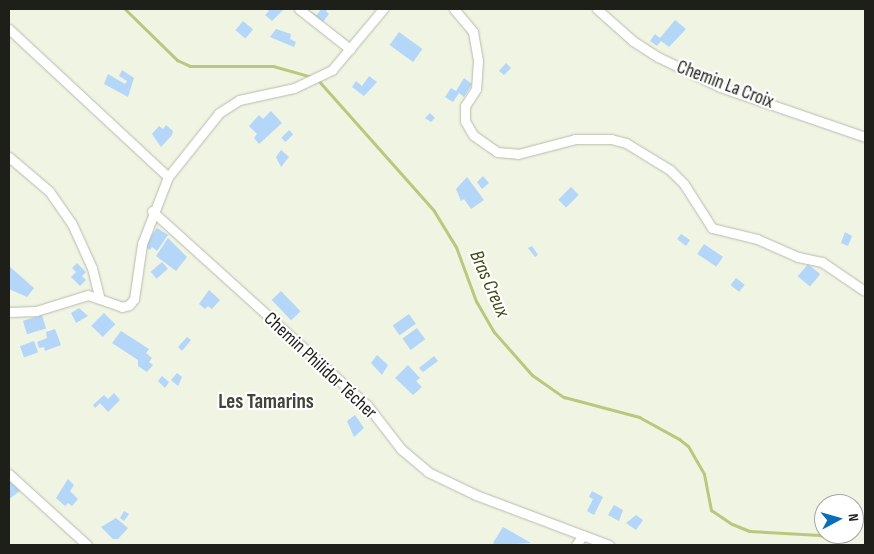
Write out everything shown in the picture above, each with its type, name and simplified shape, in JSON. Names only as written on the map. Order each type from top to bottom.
[{"type":"street","points":[[299,9],[350,49]]},
{"type":"street","points":[[9,312],[36,311],[77,297],[100,297],[122,307],[132,302],[142,244],[152,211],[168,178],[229,105],[245,98],[308,84],[332,70],[383,9]]},
{"type":"street","points":[[454,9],[473,32],[478,61],[476,89],[465,106],[465,121],[472,134],[497,152],[518,154],[575,139],[611,139],[626,143],[670,170],[684,184],[712,228],[757,239],[798,257],[822,262],[863,290]]},
{"type":"street","name":"Chemin La Croix","points":[[597,9],[633,41],[702,78],[865,137]]},
{"type":"street","points":[[9,29],[168,178]]},
{"type":"street","points":[[9,156],[49,192],[72,224],[92,268],[100,297]]},
{"type":"street","name":"Chemin Philidor Técher","points":[[152,211],[367,405],[401,449],[428,472],[476,495],[609,545]]},
{"type":"street","points":[[9,474],[87,545]]},
{"type":"street","points":[[576,545],[583,535]]},
{"type":"building","points":[[266,9],[284,9],[272,21],[265,15],[269,11]]},
{"type":"building","points":[[306,9],[317,15],[321,9],[328,9],[326,11],[329,14],[322,23]]},
{"type":"building","points":[[675,20],[686,29],[669,47],[661,41],[657,46],[650,41],[655,34],[660,38]]},
{"type":"building","points":[[243,21],[253,29],[246,39],[235,30]]},
{"type":"building","points":[[276,29],[291,34],[290,39],[296,42],[294,47],[270,37]]},
{"type":"building","points":[[399,32],[422,49],[413,62],[390,45]]},
{"type":"building","points":[[506,63],[511,68],[504,75],[499,71]]},
{"type":"building","points":[[122,70],[134,78],[128,97],[104,84],[108,74],[125,84],[127,81],[119,76]]},
{"type":"building","points":[[369,76],[377,82],[364,96],[352,87],[356,81],[362,86]]},
{"type":"building","points":[[464,78],[472,84],[464,97],[459,93],[453,102],[445,97],[451,88],[456,91]]},
{"type":"building","points":[[271,111],[282,123],[259,144],[254,138],[257,134],[249,126],[259,115],[263,119]]},
{"type":"building","points":[[430,113],[435,118],[431,122],[425,118]]},
{"type":"building","points":[[166,125],[173,131],[172,135],[161,147],[152,134],[159,126],[163,129]]},
{"type":"building","points":[[289,130],[293,134],[285,142],[281,138]]},
{"type":"building","points":[[281,150],[289,157],[281,167],[276,157]]},
{"type":"building","points":[[483,176],[489,183],[482,189],[477,182]]},
{"type":"building","points":[[467,177],[484,200],[471,209],[464,199],[461,201],[456,189]]},
{"type":"building","points":[[571,187],[579,195],[566,208],[558,200]]},
{"type":"building","points":[[157,228],[168,235],[157,251],[152,247],[150,250],[144,246]]},
{"type":"building","points":[[845,232],[852,236],[848,246],[841,243]]},
{"type":"building","points":[[681,234],[690,240],[686,246],[677,239]]},
{"type":"building","points":[[168,238],[187,257],[176,271],[156,256]]},
{"type":"building","points":[[704,244],[723,257],[716,267],[697,254]]},
{"type":"building","points":[[532,246],[538,255],[535,257],[528,248]]},
{"type":"building","points":[[162,262],[168,269],[157,279],[151,272]]},
{"type":"building","points":[[77,263],[86,272],[82,276],[86,280],[80,286],[71,277],[76,272],[72,268]]},
{"type":"building","points":[[808,264],[820,274],[810,287],[798,276]]},
{"type":"building","points":[[9,266],[34,288],[27,297],[9,289]]},
{"type":"building","points":[[736,278],[745,285],[739,292],[730,285]]},
{"type":"building","points":[[209,290],[220,300],[212,309],[208,306],[205,309],[199,304]]},
{"type":"building","points":[[281,291],[300,311],[291,320],[272,300]]},
{"type":"building","points":[[79,308],[88,316],[76,323],[71,313]]},
{"type":"building","points":[[104,313],[115,324],[103,337],[91,326]]},
{"type":"building","points":[[409,314],[416,324],[399,335],[393,325]]},
{"type":"building","points":[[42,315],[46,328],[27,334],[23,321]]},
{"type":"building","points":[[417,328],[425,339],[411,350],[402,339]]},
{"type":"building","points":[[55,329],[61,345],[45,351],[44,347],[39,348],[37,342],[47,338],[46,332]]},
{"type":"building","points":[[121,331],[149,349],[146,353],[152,358],[149,362],[153,365],[147,372],[138,366],[138,360],[112,343]]},
{"type":"building","points":[[187,337],[191,340],[182,351],[178,347]]},
{"type":"building","points":[[34,341],[38,352],[24,357],[20,346]]},
{"type":"building","points":[[377,355],[388,365],[382,375],[371,363]]},
{"type":"building","points":[[434,356],[438,361],[423,372],[419,368]]},
{"type":"building","points":[[408,365],[420,378],[416,381],[422,387],[413,395],[395,378]]},
{"type":"building","points":[[177,373],[182,377],[178,386],[171,380]]},
{"type":"building","points":[[162,376],[169,382],[165,388],[158,381]]},
{"type":"building","points":[[114,393],[120,400],[108,412],[100,403],[95,408],[93,405],[104,395],[108,399]]},
{"type":"building","points":[[355,415],[364,428],[354,437],[347,421]]},
{"type":"building","points":[[11,479],[20,491],[9,499],[9,480]]},
{"type":"building","points":[[68,479],[74,485],[70,491],[78,499],[72,506],[68,503],[65,506],[56,498]]},
{"type":"building","points":[[592,491],[603,497],[594,515],[587,511],[593,499],[589,497]]},
{"type":"building","points":[[614,505],[623,510],[619,521],[608,515]]},
{"type":"building","points":[[124,511],[129,514],[124,521],[120,518]]},
{"type":"building","points":[[636,515],[643,520],[636,530],[626,523]]},
{"type":"building","points":[[116,518],[128,528],[118,539],[113,539],[101,527]]},
{"type":"building","points":[[503,527],[531,543],[496,545],[493,543]]},
{"type":"waterway","name":"Bras Creux","points":[[125,9],[177,60],[190,66],[273,66],[312,77]]},
{"type":"waterway","name":"Bras Creux","points":[[317,79],[434,211],[456,247],[476,301],[494,332],[532,375],[564,397],[639,417],[679,439],[688,446],[704,474],[711,510],[732,524],[749,531],[820,535],[834,540],[839,545]]},
{"type":"district","name":"Les Tamarins","points":[[266,402]]}]
